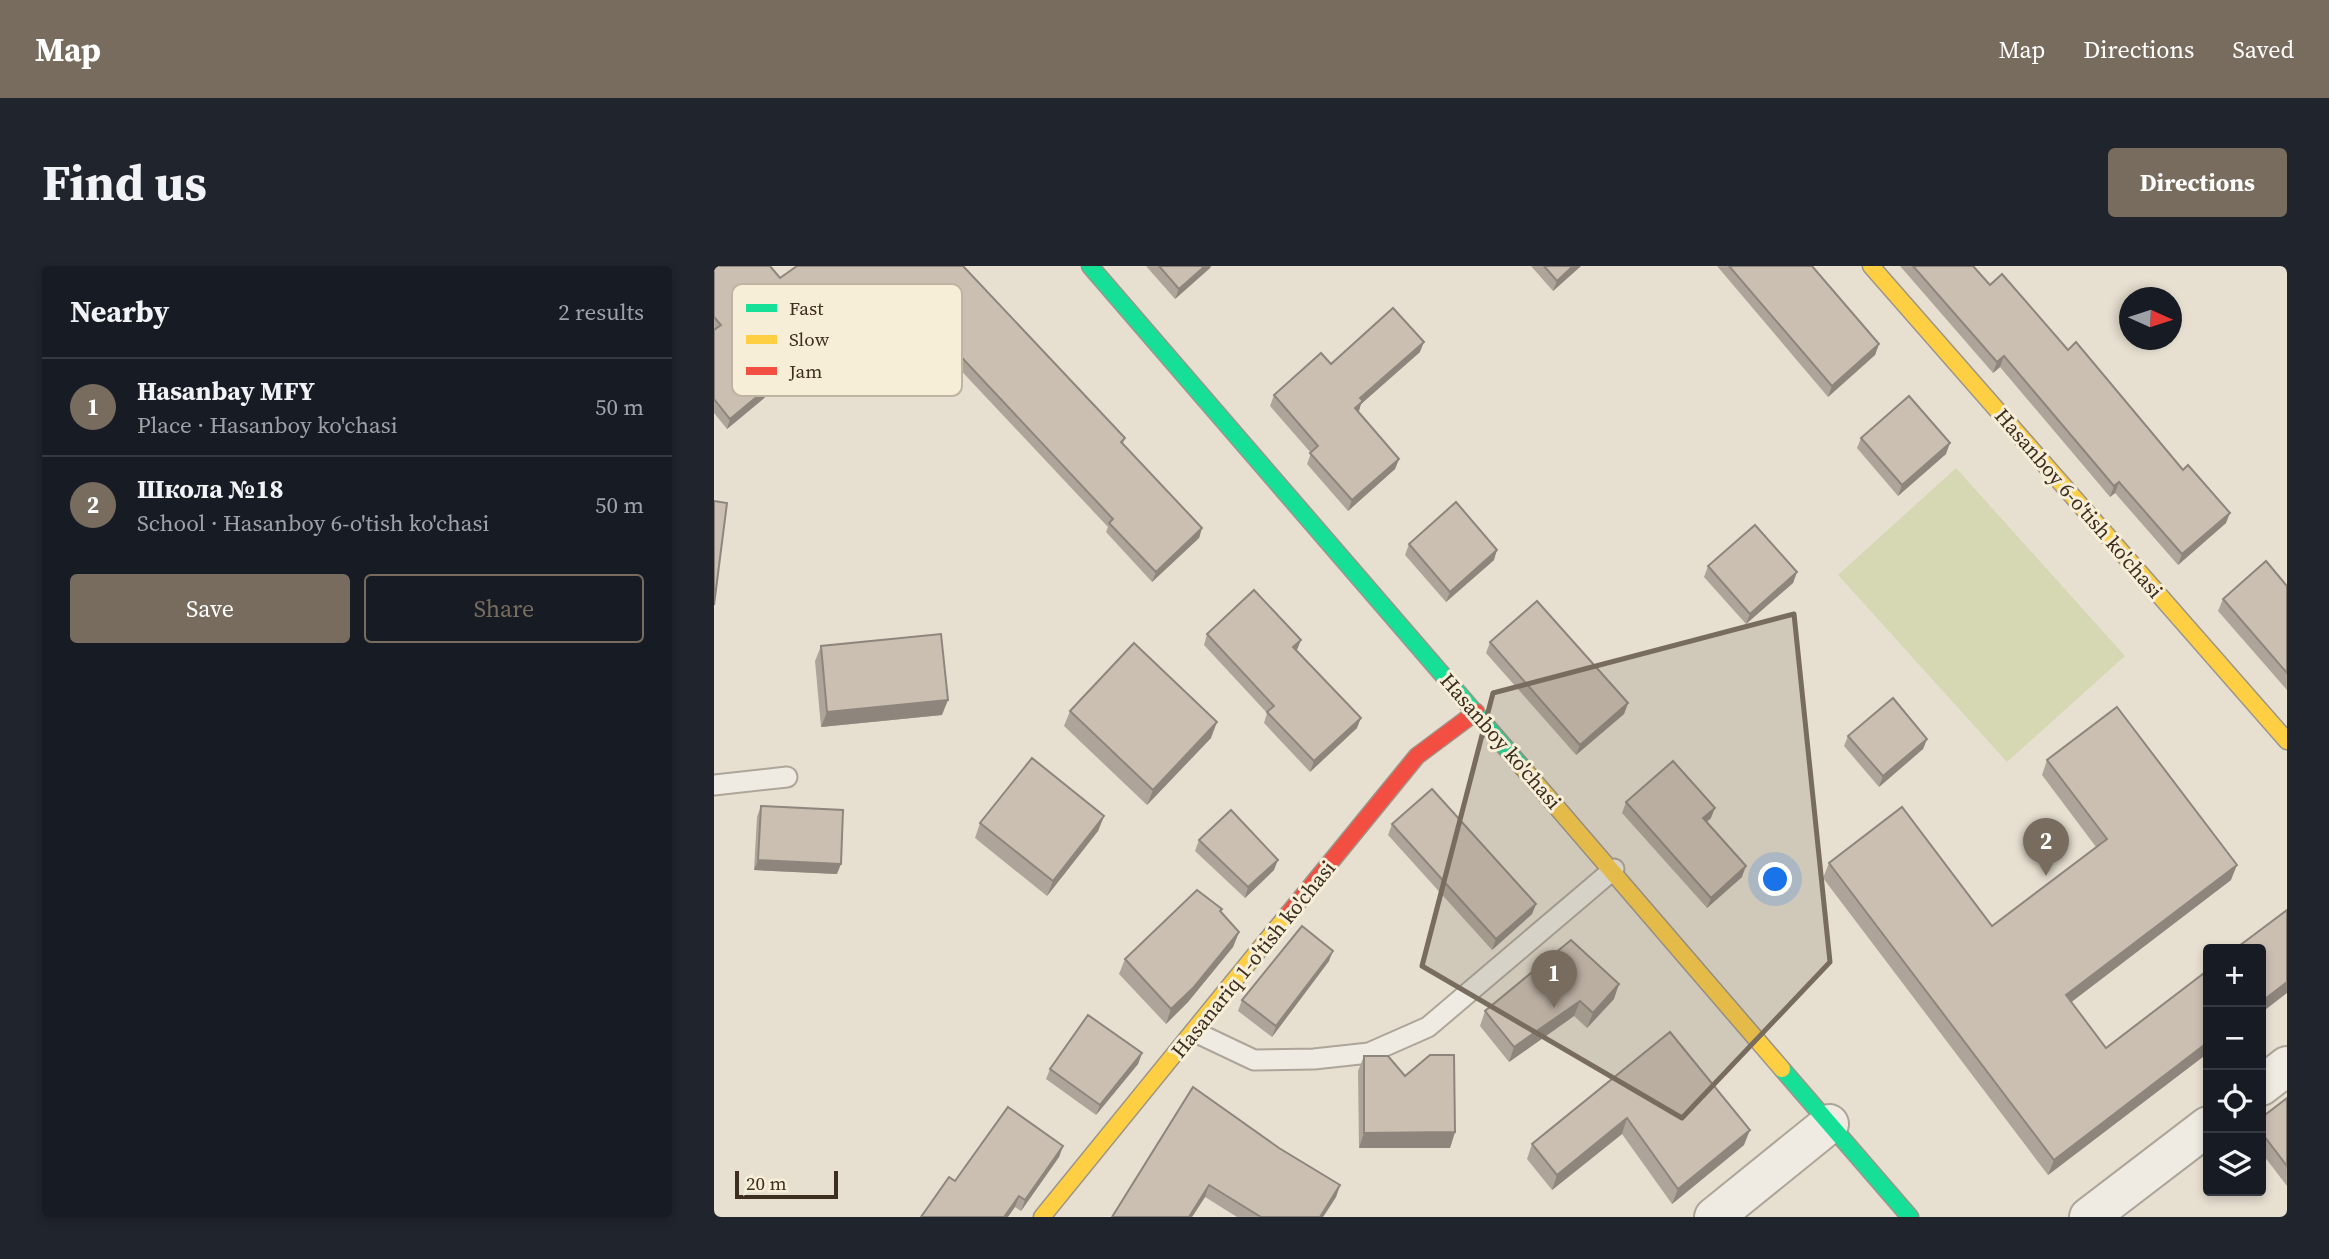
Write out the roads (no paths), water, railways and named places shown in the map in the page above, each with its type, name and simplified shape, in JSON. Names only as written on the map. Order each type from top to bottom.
[{"type":"street","name":"Hasanboy ko'chasi","points":[[1090,266],[1614,869],[1910,1217]]},
{"type":"street","name":"Hasanboy 6-o'tish ko'chasi","points":[[1871,266],[2287,741]]},
{"type":"street","name":"Hasanariq 1-o'tish ko'chasi","points":[[1042,1217],[1417,756],[1476,712]]},
{"type":"street","points":[[2266,1082],[2287,1066]]},
{"type":"street","points":[[1714,1217],[1829,1124]]},
{"type":"street","points":[[2089,1217],[2203,1130]]},
{"type":"lane","points":[[714,785],[786,777]]},
{"type":"lane","points":[[1195,1032],[1254,1060],[1314,1059],[1368,1052],[1427,1027],[1614,869]]},
{"type":"place","name":"Школа №18","points":[[2046,876]]},
{"type":"place","name":"Hasanbay MFY","points":[[1554,1008]]}]
